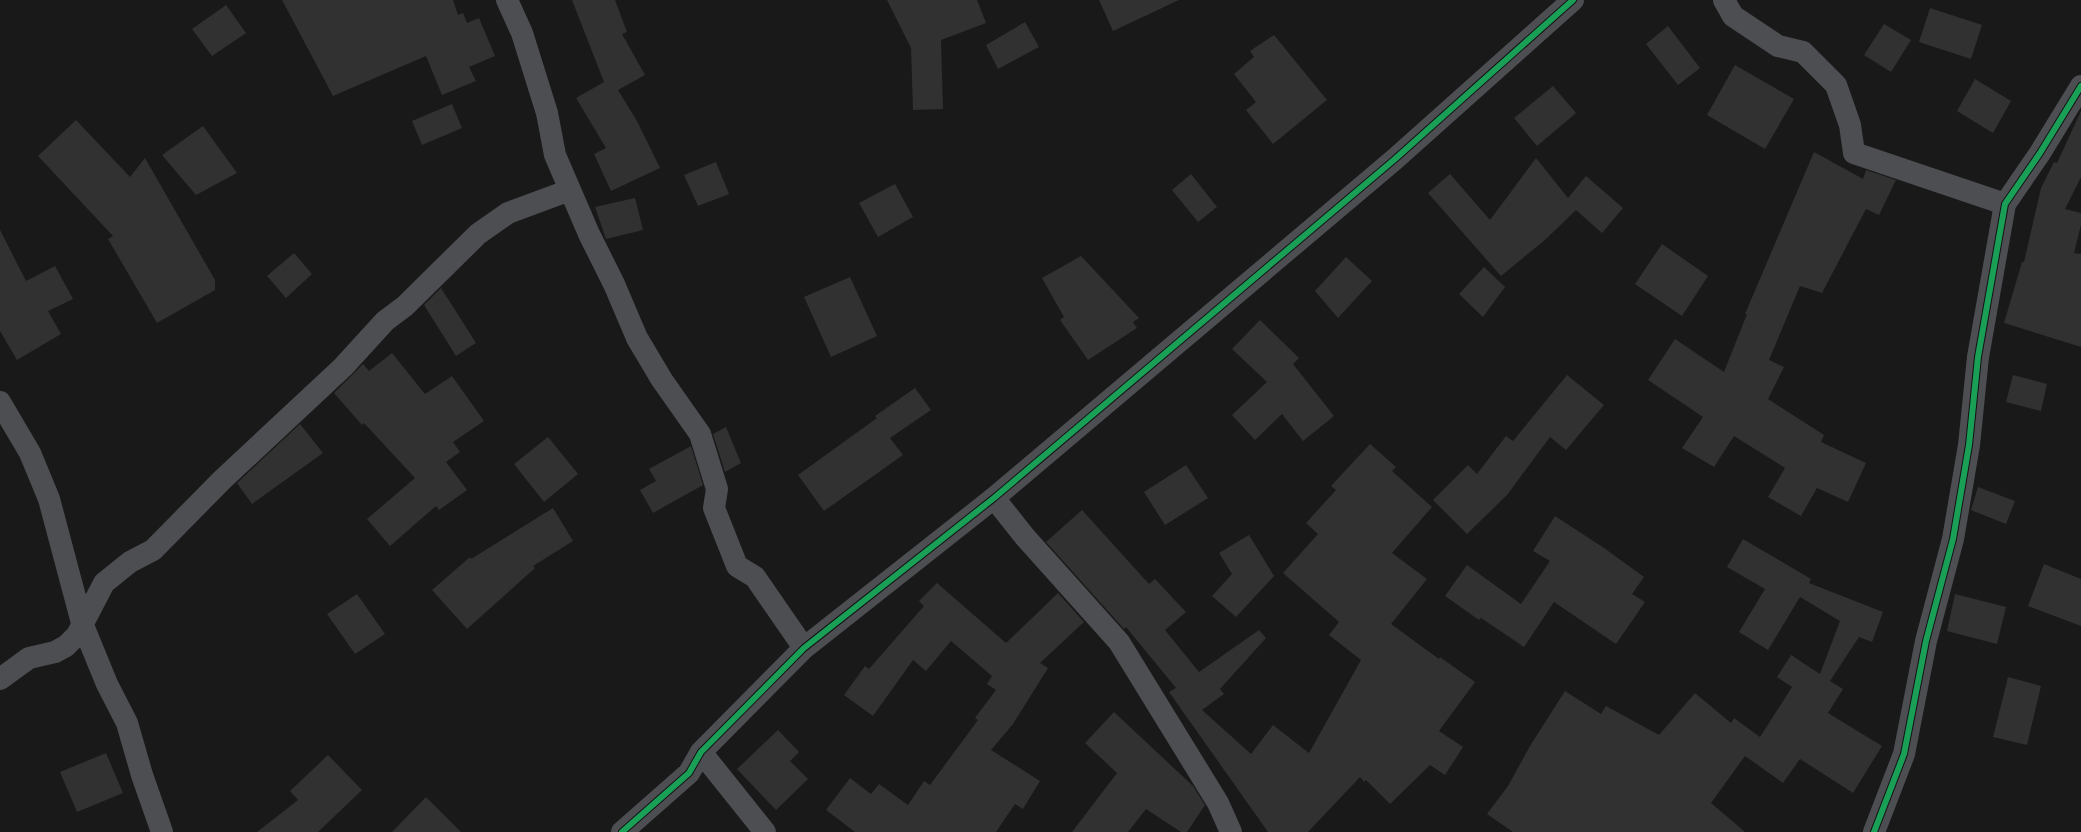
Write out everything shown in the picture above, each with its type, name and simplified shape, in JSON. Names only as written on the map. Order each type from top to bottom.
[{"type":"street","points":[[507,0],[522,33],[547,113],[555,155],[570,190],[637,338],[662,380],[700,434],[716,489],[714,508],[738,566],[755,576],[804,648]]},
{"type":"street","points":[[622,832],[689,773],[701,752],[804,648],[994,498],[1395,159],[1573,0]]},
{"type":"street","points":[[1724,0],[1733,16],[1778,46],[1803,52],[1836,85],[1850,125],[1854,153],[2005,204]]},
{"type":"street","points":[[1874,832],[1904,754],[1926,641],[1953,538],[1969,445],[1978,357],[2005,204],[2040,153],[2081,86]]},
{"type":"street","points":[[0,679],[29,658],[55,652],[66,646],[77,635],[104,583],[130,562],[153,550],[228,475],[343,367],[385,320],[406,306],[478,234],[508,213],[570,190]]},
{"type":"street","points":[[0,402],[30,453],[49,499],[82,623],[107,684],[127,722],[142,774],[162,832]]},
{"type":"street","points":[[994,498],[1025,536],[1119,642],[1218,803],[1231,832]]},
{"type":"street","points":[[701,752],[765,832]]},
{"type":"building","points":[[282,0],[453,0],[458,15],[463,13],[467,23],[479,18],[495,56],[469,67],[476,81],[442,95],[426,56],[333,96]]},
{"type":"building","points":[[572,0],[615,0],[627,32],[622,34],[645,75],[618,90],[637,121],[660,168],[611,191],[594,154],[606,148],[576,98],[604,82]]},
{"type":"building","points":[[887,0],[977,0],[986,23],[941,40],[943,109],[913,110],[911,48]]},
{"type":"building","points":[[1099,0],[1179,0],[1113,31]]},
{"type":"building","points":[[226,5],[246,33],[212,56],[192,29]]},
{"type":"building","points":[[1930,8],[1982,25],[1971,59],[1919,42]]},
{"type":"building","points":[[1025,22],[1039,47],[998,69],[986,45]]},
{"type":"building","points":[[1884,24],[1911,40],[1891,72],[1864,55]]},
{"type":"building","points":[[1668,26],[1700,68],[1678,85],[1646,44]]},
{"type":"building","points":[[1274,35],[1327,100],[1273,144],[1246,110],[1256,102],[1234,74],[1254,57],[1250,51]]},
{"type":"building","points":[[1735,65],[1794,99],[1765,149],[1707,115]]},
{"type":"building","points":[[1975,79],[2011,101],[1993,133],[1957,111]]},
{"type":"building","points":[[1553,86],[1576,113],[1537,146],[1514,118]]},
{"type":"building","points":[[452,104],[462,128],[422,145],[412,121]]},
{"type":"building","points":[[2081,111],[2081,177],[2065,209],[2081,213],[2081,225],[2074,253],[2081,254],[2081,347],[2004,323],[2022,262],[2024,262],[2041,188],[2054,162],[2057,163]]},
{"type":"building","points":[[76,120],[130,177],[145,158],[215,280],[215,290],[157,323],[108,239],[113,236],[38,156]]},
{"type":"building","points":[[203,126],[237,173],[196,195],[162,155]]},
{"type":"building","points":[[1814,152],[1863,179],[1866,170],[1896,180],[1879,215],[1866,209],[1822,293],[1800,286],[1769,360],[1784,367],[1768,399],[1824,435],[1821,442],[1866,463],[1848,502],[1817,488],[1801,516],[1768,497],[1785,468],[1734,436],[1714,467],[1682,448],[1703,417],[1648,380],[1675,339],[1724,372],[1747,314],[1745,314]]},
{"type":"building","points":[[1536,158],[1568,198],[1586,176],[1623,208],[1602,233],[1576,210],[1546,239],[1501,276],[1428,193],[1450,174],[1490,220]]},
{"type":"building","points":[[716,162],[729,194],[698,206],[684,175]]},
{"type":"building","points":[[1191,174],[1217,207],[1198,222],[1172,190]]},
{"type":"building","points":[[895,184],[913,217],[878,237],[859,203]]},
{"type":"building","points":[[635,198],[643,230],[606,239],[595,207]]},
{"type":"building","points":[[0,230],[26,281],[55,266],[73,299],[48,311],[61,334],[17,360],[0,331]]},
{"type":"building","points":[[1662,244],[1708,276],[1682,316],[1635,284]]},
{"type":"building","points":[[294,253],[312,274],[286,298],[267,276]]},
{"type":"building","points":[[1081,256],[1139,318],[1133,322],[1137,328],[1088,360],[1060,320],[1064,317],[1042,278]]},
{"type":"building","points":[[1346,257],[1372,281],[1338,318],[1315,291]]},
{"type":"building","points":[[1484,267],[1505,287],[1483,317],[1459,294]]},
{"type":"building","points":[[850,277],[877,336],[831,357],[804,297]]},
{"type":"building","points":[[441,288],[476,343],[456,356],[424,305]]},
{"type":"building","points":[[1260,320],[1299,358],[1293,364],[1334,416],[1303,441],[1282,414],[1255,440],[1232,415],[1267,382],[1232,349]]},
{"type":"building","points":[[392,353],[425,394],[452,376],[484,421],[453,442],[460,452],[446,462],[467,490],[439,510],[436,506],[390,546],[367,519],[415,478],[364,423],[362,425],[334,393],[363,364],[369,371]]},
{"type":"building","points":[[1567,375],[1604,405],[1566,450],[1550,437],[1507,495],[1467,534],[1433,500],[1468,465],[1477,474],[1506,436],[1513,441]]},
{"type":"building","points":[[2013,375],[2047,384],[2041,411],[2006,402]]},
{"type":"building","points":[[915,388],[931,410],[890,438],[903,455],[824,511],[798,475],[877,418],[875,416]]},
{"type":"building","points":[[300,424],[323,453],[252,504],[237,483]]},
{"type":"building","points":[[726,427],[741,463],[725,472],[713,434]]},
{"type":"building","points":[[548,437],[578,474],[544,502],[514,464]]},
{"type":"building","points":[[1370,444],[1396,467],[1392,471],[1432,507],[1392,553],[1427,579],[1391,624],[1439,659],[1440,657],[1475,682],[1439,731],[1463,747],[1445,775],[1430,765],[1390,804],[1366,780],[1364,782],[1360,777],[1308,832],[1268,832],[1169,692],[1176,688],[1126,627],[1124,629],[1046,542],[1082,510],[1149,584],[1155,579],[1186,612],[1165,630],[1199,672],[1259,630],[1266,638],[1220,689],[1224,694],[1202,710],[1251,754],[1273,725],[1309,753],[1361,660],[1329,635],[1339,622],[1283,573],[1318,534],[1306,523],[1336,490],[1331,486]]},
{"type":"building","points":[[691,446],[703,485],[653,513],[640,490],[656,481],[649,469]]},
{"type":"building","points":[[1186,465],[1208,498],[1165,525],[1144,492]]},
{"type":"building","points":[[1978,487],[2015,501],[2006,524],[1971,510]]},
{"type":"building","points":[[553,508],[573,541],[533,566],[535,568],[467,629],[432,590],[470,557],[471,559]]},
{"type":"building","points":[[1555,516],[1604,548],[1644,577],[1632,594],[1645,602],[1616,644],[1554,602],[1524,647],[1481,618],[1479,620],[1445,596],[1467,565],[1521,604],[1550,561],[1533,551]]},
{"type":"building","points":[[1249,535],[1274,576],[1236,617],[1212,596],[1232,574],[1219,553]]},
{"type":"building","points":[[1743,539],[1811,579],[1809,583],[1883,612],[1872,642],[1859,637],[1830,681],[1843,689],[1828,713],[1882,746],[1853,793],[1800,759],[1783,783],[1745,756],[1711,803],[1745,832],[1513,832],[1487,814],[1508,786],[1530,746],[1565,691],[1601,714],[1606,706],[1659,735],[1695,693],[1731,723],[1734,718],[1760,737],[1792,687],[1777,677],[1791,655],[1820,674],[1840,621],[1800,597],[1768,650],[1739,632],[1765,589],[1727,567]]},
{"type":"building","points":[[2044,564],[2081,579],[2081,626],[2028,606]]},
{"type":"building","points":[[937,583],[1006,643],[1058,593],[1084,622],[1040,663],[1048,668],[1013,724],[991,750],[1040,781],[1023,809],[1015,804],[996,832],[855,832],[826,810],[850,778],[871,794],[879,784],[908,805],[924,781],[930,785],[978,720],[975,718],[996,690],[987,684],[992,676],[951,641],[926,671],[913,660],[873,716],[844,695],[865,666],[869,669],[924,606],[919,601]]},
{"type":"building","points":[[357,594],[385,634],[355,654],[327,614]]},
{"type":"building","points":[[1955,594],[2006,607],[1997,644],[1947,631]]},
{"type":"building","points":[[2008,677],[2041,686],[2027,745],[1993,737]]},
{"type":"building","points":[[1114,712],[1193,786],[1205,805],[1187,832],[1181,832],[1146,809],[1128,832],[1072,832],[1117,773],[1085,743]]},
{"type":"building","points":[[778,730],[799,752],[790,761],[808,779],[776,810],[737,769]]},
{"type":"building","points":[[106,753],[123,793],[77,812],[60,772]]},
{"type":"building","points":[[328,755],[362,790],[318,832],[257,832],[298,800],[290,791]]},
{"type":"building","points":[[426,797],[461,832],[392,832]]},
{"type":"cycle path","points":[[622,832],[689,773],[701,752],[804,648],[994,498],[1395,159],[1573,0]]},
{"type":"cycle path","points":[[1874,832],[1904,754],[1926,641],[1953,539],[1969,445],[1978,357],[2005,204],[2040,153],[2081,86]]}]
